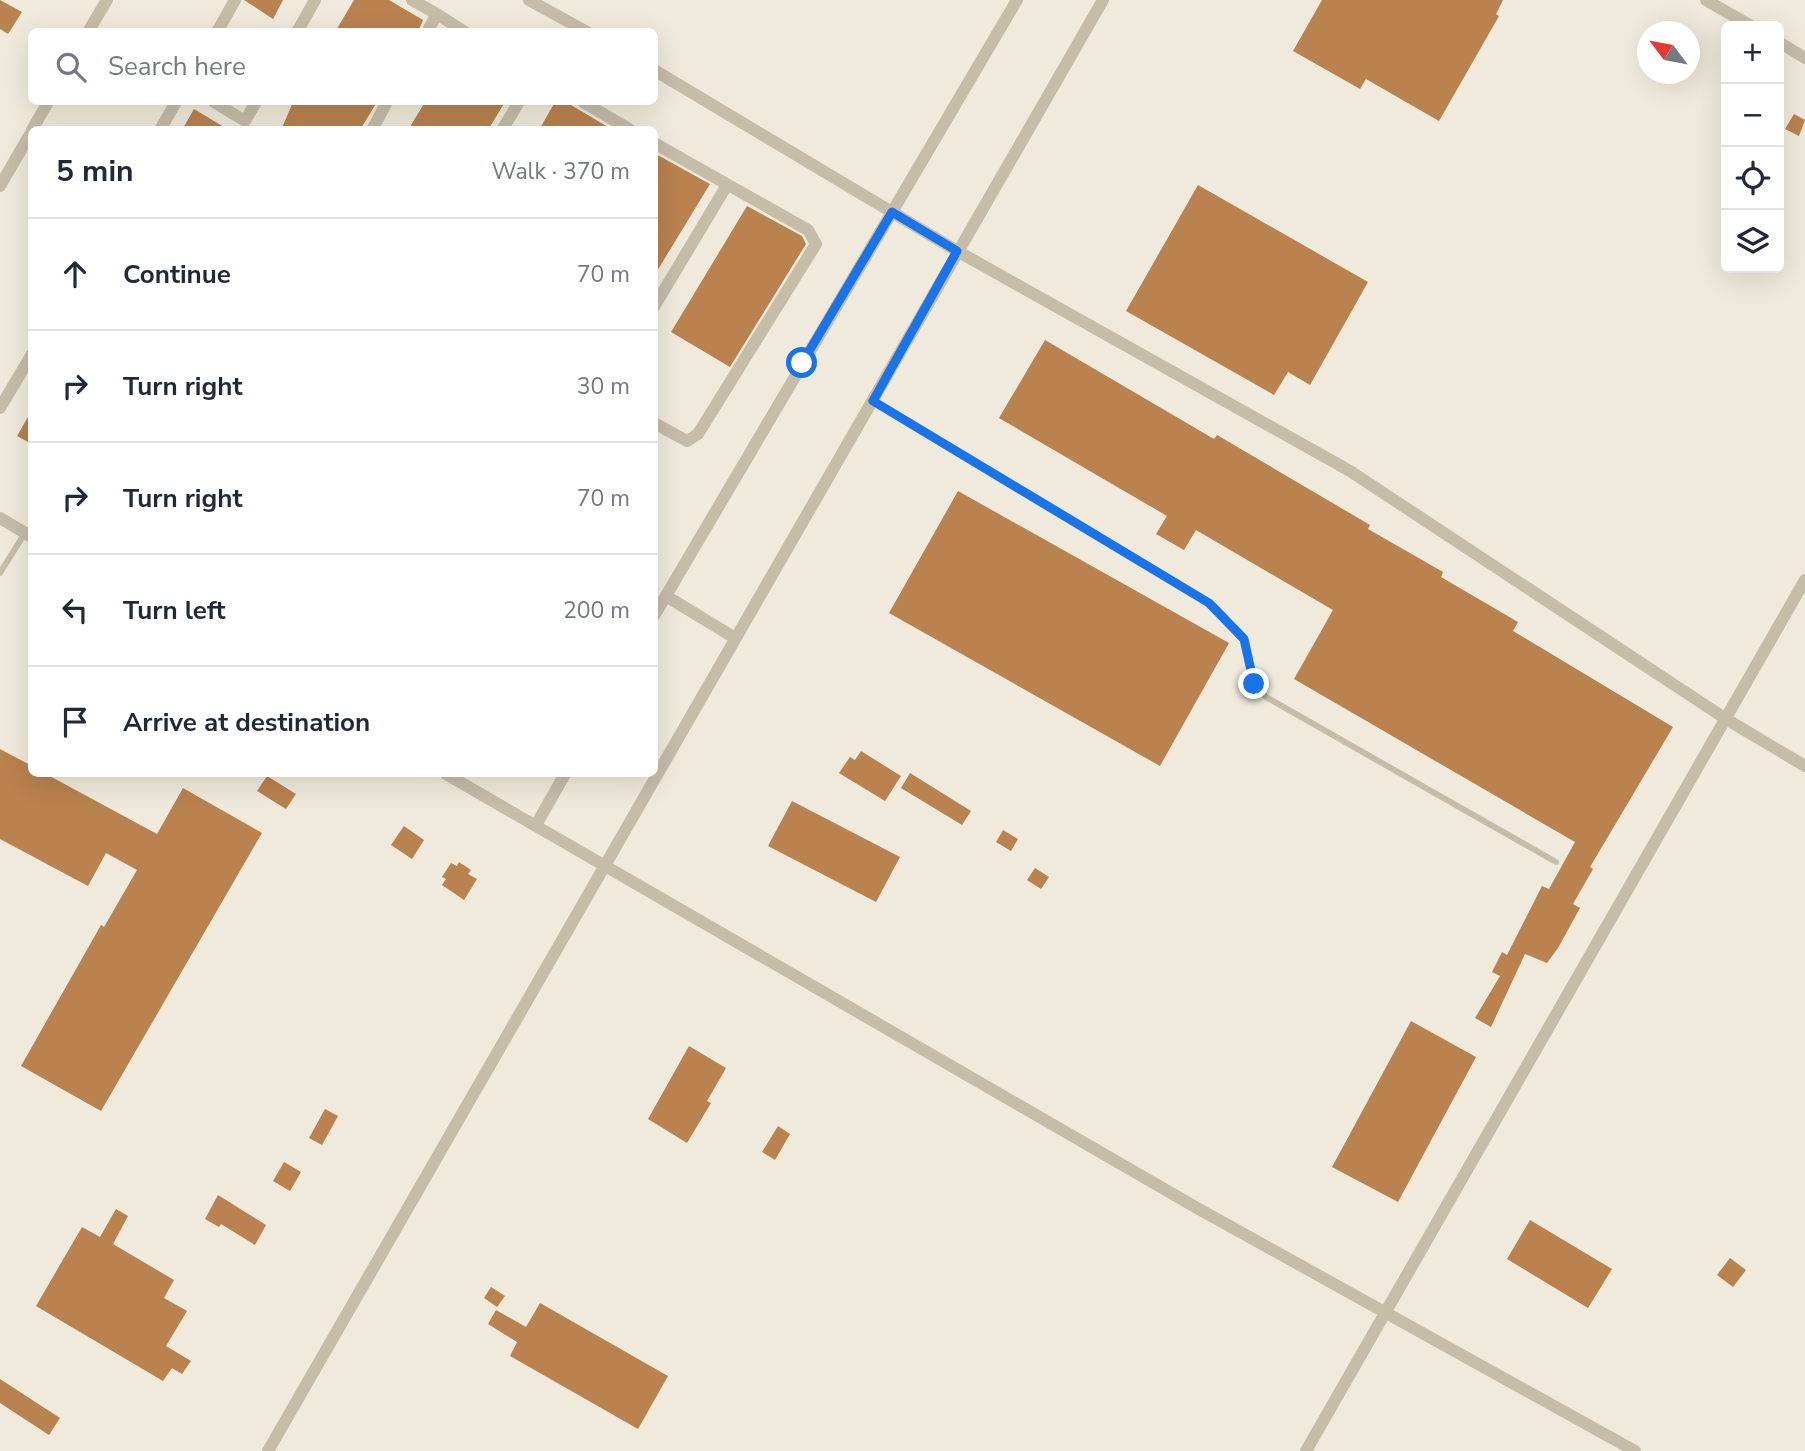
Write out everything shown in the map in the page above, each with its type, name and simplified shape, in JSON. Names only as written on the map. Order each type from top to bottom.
[{"type":"street","points":[[93,28],[107,0]]},
{"type":"street","points":[[220,28],[235,0]]},
{"type":"street","points":[[299,28],[315,0]]},
{"type":"street","points":[[412,0],[459,28]]},
{"type":"street","points":[[529,0],[580,28]]},
{"type":"street","points":[[658,609],[1017,0]]},
{"type":"street","points":[[658,772],[1103,0]]},
{"type":"street","points":[[1706,0],[1742,21]]},
{"type":"street","points":[[429,28],[437,14]]},
{"type":"street","points":[[1784,45],[1805,58]]},
{"type":"street","points":[[658,72],[957,251],[1350,471],[1726,719],[1805,766]]},
{"type":"street","points":[[34,126],[46,105]]},
{"type":"street","points":[[162,126],[174,105]]},
{"type":"street","points":[[218,105],[242,125],[254,105]]},
{"type":"street","points":[[374,126],[385,105]]},
{"type":"street","points":[[504,126],[517,105]]},
{"type":"street","points":[[588,105],[624,126]]},
{"type":"street","points":[[0,186],[28,137]]},
{"type":"street","points":[[658,146],[808,230],[816,244],[698,434],[687,441],[658,425]]},
{"type":"street","points":[[658,300],[727,185]]},
{"type":"street","points":[[0,408],[28,361]]},
{"type":"street","points":[[0,518],[28,535]]},
{"type":"street","points":[[1306,1451],[1805,580]]},
{"type":"street","points":[[666,596],[735,638]]},
{"type":"street","points":[[451,777],[1386,1313],[1635,1451]]},
{"type":"street","points":[[536,825],[563,777]]},
{"type":"street","points":[[268,1451],[655,777]]},
{"type":"lane","points":[[873,401],[1209,603],[1244,639],[1254,684],[1266,697],[1556,862]]},
{"type":"lane","points":[[0,573],[28,535]]},
{"type":"building","points":[[0,0],[22,12],[8,34],[0,29]]},
{"type":"building","points":[[244,0],[283,0],[273,19]]},
{"type":"building","points":[[354,0],[389,0],[423,20],[420,28],[337,28]]},
{"type":"building","points":[[1322,0],[1503,0],[1496,14],[1499,16],[1439,121],[1366,79],[1360,89],[1293,51]]},
{"type":"building","points":[[292,105],[375,105],[362,126],[283,126]]},
{"type":"building","points":[[423,105],[503,105],[490,126],[410,126]]},
{"type":"building","points":[[553,105],[571,105],[606,126],[541,126]]},
{"type":"building","points":[[194,109],[222,126],[184,126]]},
{"type":"building","points":[[1794,114],[1805,120],[1799,136],[1785,129]]},
{"type":"building","points":[[658,155],[710,184],[658,269]]},
{"type":"building","points":[[1198,185],[1368,282],[1310,385],[1288,372],[1274,395],[1126,311]]},
{"type":"building","points":[[747,206],[802,236],[806,244],[730,367],[671,332]]},
{"type":"building","points":[[1045,340],[1214,439],[1217,435],[1370,525],[1368,529],[1443,572],[1441,577],[1518,622],[1513,631],[1673,727],[1590,867],[1593,869],[1573,904],[1580,908],[1558,948],[1547,963],[1525,954],[1491,1027],[1475,1018],[1500,976],[1492,972],[1502,952],[1507,955],[1542,886],[1549,889],[1575,842],[1294,679],[1333,610],[1196,530],[1184,550],[1156,534],[1167,516],[999,418]]},
{"type":"building","points":[[28,417],[28,442],[17,436]]},
{"type":"building","points":[[958,491],[1229,643],[1160,766],[889,613]]},
{"type":"building","points":[[0,749],[28,764],[28,777],[52,777],[157,834],[183,788],[262,833],[101,1111],[21,1066],[101,925],[104,927],[137,870],[106,853],[88,886],[0,839]]},
{"type":"building","points":[[861,751],[901,776],[885,801],[839,773],[850,757],[855,760]]},
{"type":"building","points":[[910,773],[971,811],[962,825],[901,788]]},
{"type":"building","points":[[269,777],[296,794],[286,809],[257,791]]},
{"type":"building","points":[[792,801],[900,857],[876,902],[768,846]]},
{"type":"building","points":[[404,826],[424,840],[412,859],[391,845]]},
{"type":"building","points":[[1003,830],[1018,839],[1011,851],[996,842]]},
{"type":"building","points":[[459,862],[471,870],[468,874],[477,879],[464,900],[442,885],[446,879],[442,877],[451,863],[457,866]]},
{"type":"building","points":[[1035,868],[1049,877],[1041,889],[1027,880]]},
{"type":"building","points":[[1411,1021],[1476,1057],[1398,1202],[1332,1167]]},
{"type":"building","points":[[689,1046],[726,1068],[707,1101],[711,1103],[687,1143],[648,1119]]},
{"type":"building","points":[[325,1109],[338,1116],[322,1145],[309,1138]]},
{"type":"building","points":[[778,1126],[790,1134],[775,1160],[762,1152]]},
{"type":"building","points":[[284,1162],[301,1172],[290,1191],[273,1181]]},
{"type":"building","points":[[218,1195],[266,1225],[255,1245],[221,1224],[219,1227],[205,1219]]},
{"type":"building","points":[[116,1209],[128,1216],[113,1244],[174,1280],[164,1298],[187,1311],[166,1346],[191,1361],[182,1374],[172,1368],[163,1381],[36,1306],[82,1227],[100,1237]]},
{"type":"building","points":[[1530,1220],[1612,1269],[1588,1308],[1507,1259]]},
{"type":"building","points":[[1730,1258],[1746,1270],[1733,1287],[1717,1275]]},
{"type":"building","points":[[491,1287],[505,1296],[497,1307],[484,1298]]},
{"type":"building","points":[[540,1303],[668,1376],[638,1429],[510,1356],[517,1342],[488,1324],[496,1310],[526,1327]]},
{"type":"building","points":[[0,1379],[60,1418],[49,1435],[0,1403]]},
{"type":"route","points":[[802,363],[892,212],[957,251],[873,401],[1209,603],[1244,639],[1254,684]]}]
